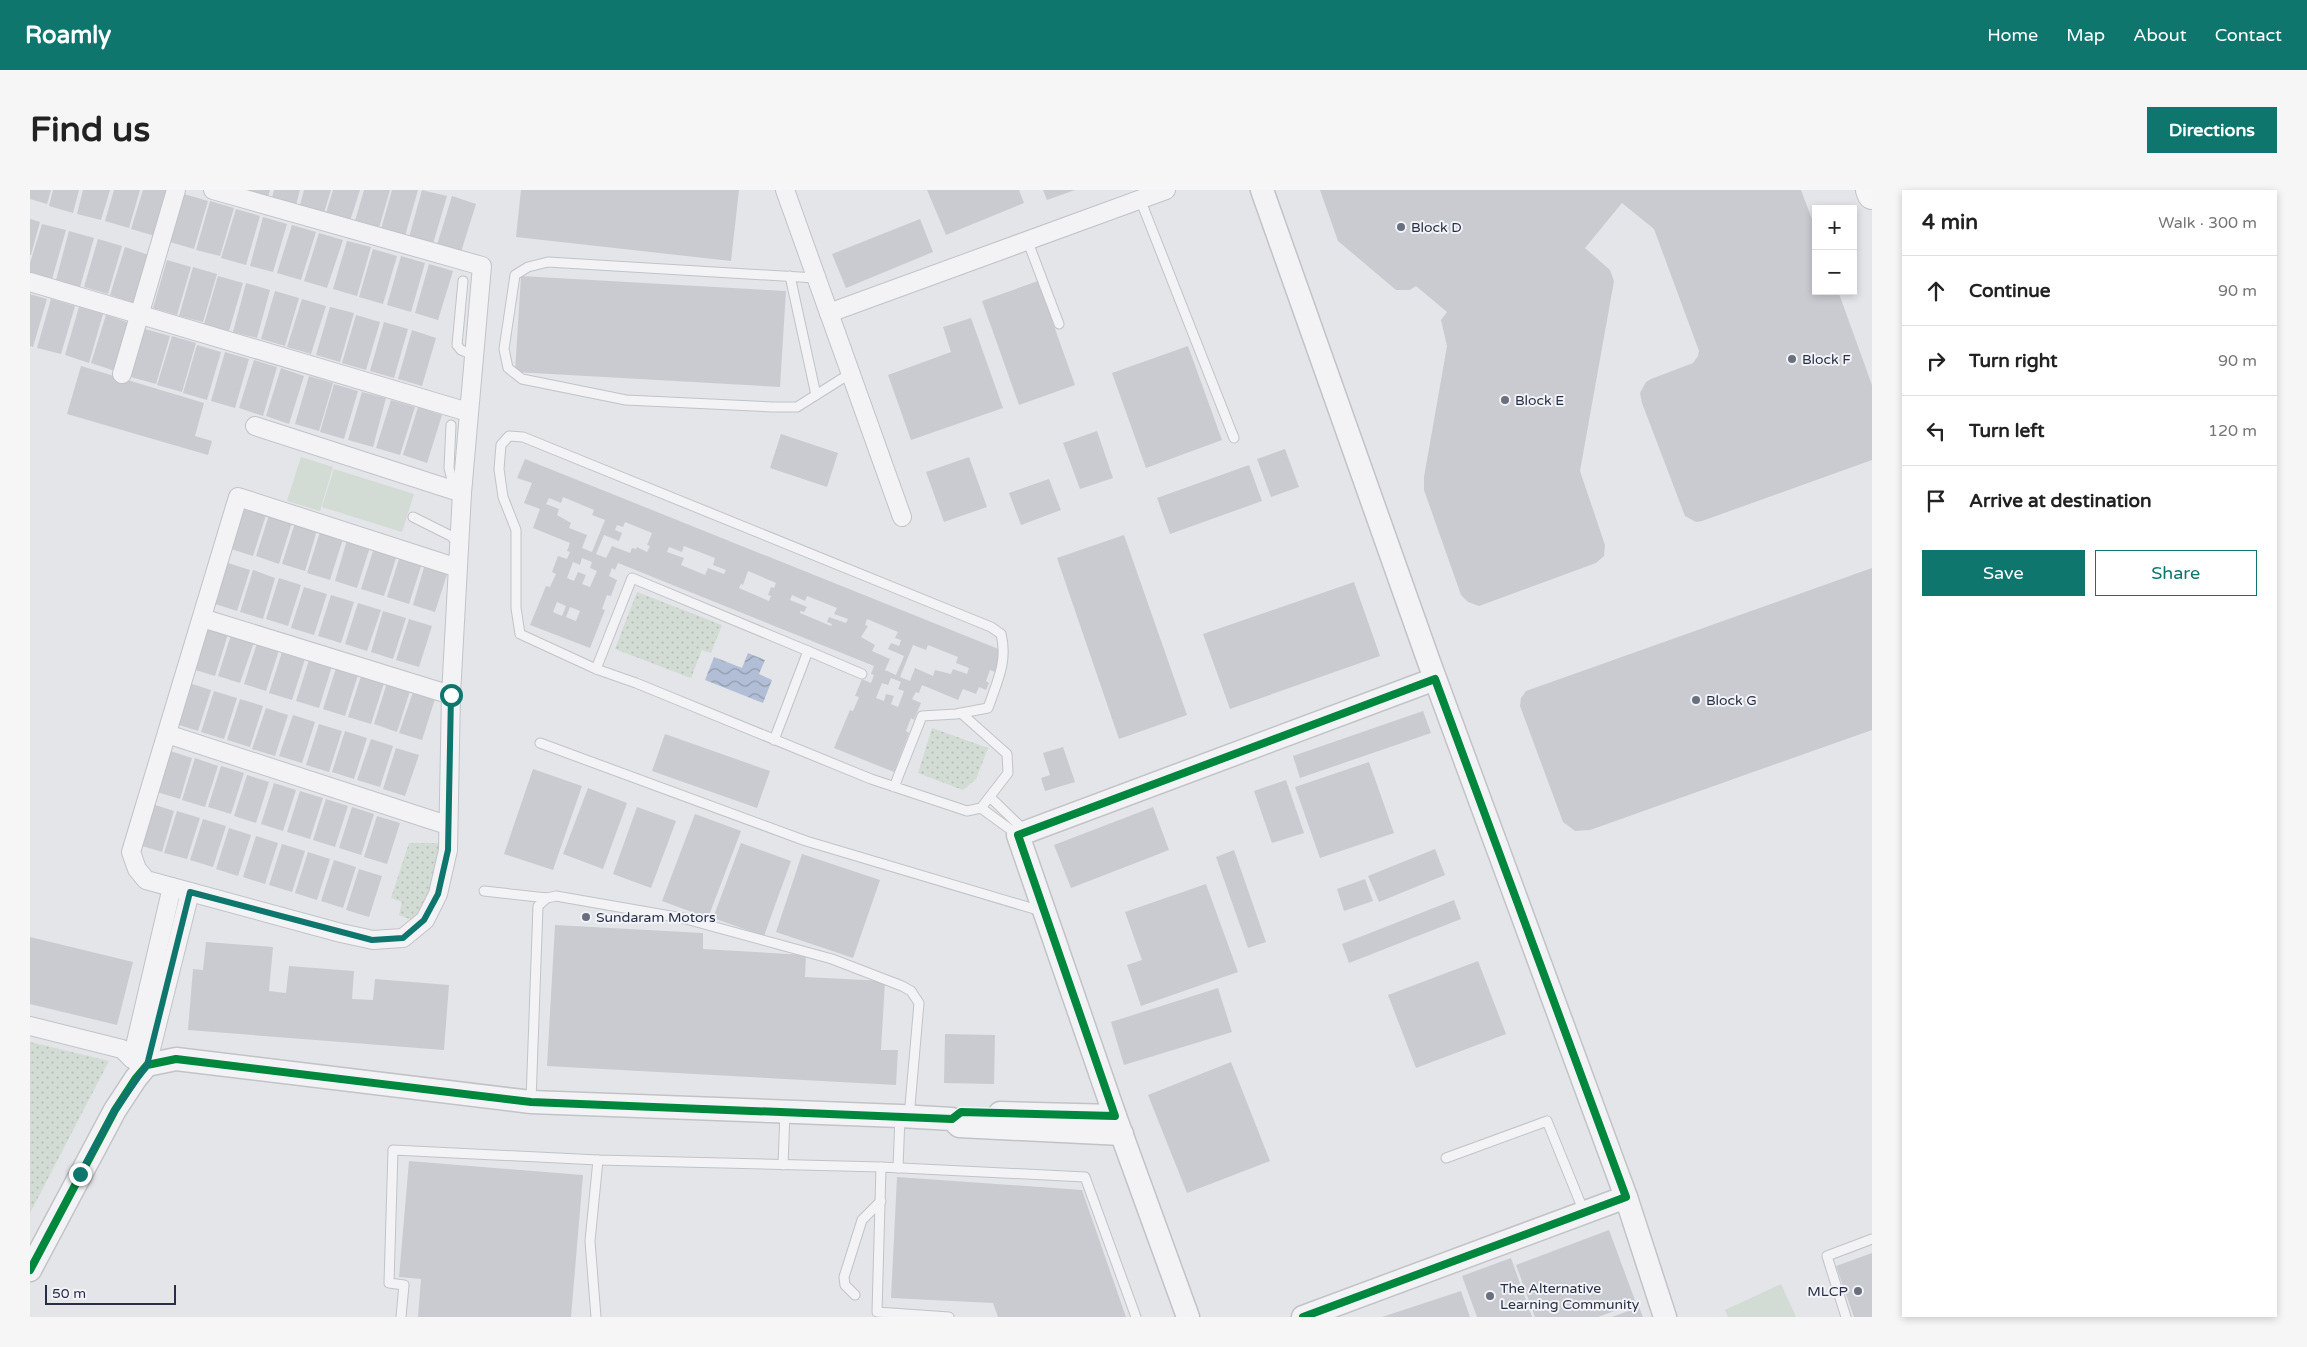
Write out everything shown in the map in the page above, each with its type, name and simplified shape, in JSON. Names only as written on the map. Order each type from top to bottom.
[{"type":"main road","points":[[1870,190],[1872,195]]},
{"type":"street","points":[[122,374],[176,190]]},
{"type":"street","points":[[213,190],[482,266],[468,412],[458,568],[451,695],[448,850],[438,894],[424,920],[403,938],[372,940],[146,880],[137,869],[131,852],[238,497],[458,568]]},
{"type":"street","points":[[785,190],[902,517]]},
{"type":"street","points":[[829,313],[1028,242],[1166,190]]},
{"type":"street","points":[[1262,190],[1435,679],[1626,1197],[1666,1317]]},
{"type":"street","points":[[30,282],[468,412]]},
{"type":"street","points":[[255,426],[463,488]]},
{"type":"street","points":[[202,618],[451,695]]},
{"type":"street","points":[[1188,1317],[1118,1125],[1044,912],[1022,834],[1435,679]]},
{"type":"street","points":[[167,734],[447,825]]},
{"type":"street","points":[[167,954],[172,887]]},
{"type":"street","points":[[30,1270],[140,1062],[167,954],[190,892]]},
{"type":"street","points":[[30,1026],[122,1049],[140,1062],[176,1059],[531,1102],[904,1116],[952,1119],[959,1126],[1118,1125]]},
{"type":"street","points":[[1314,1315],[1626,1197]]},
{"type":"lane","points":[[1140,199],[1234,438]]},
{"type":"lane","points":[[1028,242],[1059,324]]},
{"type":"lane","points":[[816,278],[548,262],[528,267],[515,275],[504,349],[508,368],[522,379],[626,400],[781,407],[797,406],[851,373]]},
{"type":"lane","points":[[790,276],[816,395]]},
{"type":"lane","points":[[463,281],[457,345],[461,350],[474,355]]},
{"type":"lane","points":[[451,425],[449,468],[452,480],[463,488]]},
{"type":"lane","points":[[894,787],[922,716],[961,713],[988,708],[1003,667],[1004,646],[1001,634],[992,628],[523,437],[509,436],[501,445],[499,469],[503,496],[516,530],[516,608],[520,634],[596,669],[636,683],[774,740],[894,787],[967,811],[981,808],[1008,773],[1007,754],[961,713]]},
{"type":"lane","points":[[413,518],[451,536],[460,544]]},
{"type":"lane","points":[[596,669],[632,578],[862,674]]},
{"type":"lane","points":[[774,740],[808,651]]},
{"type":"lane","points":[[540,743],[806,841],[1044,912]]},
{"type":"lane","points":[[990,797],[1012,820],[1022,834]]},
{"type":"lane","points":[[981,808],[1022,834]]},
{"type":"lane","points":[[484,891],[547,898],[556,896],[682,918],[832,959],[911,991],[919,1003],[898,1168]]},
{"type":"lane","points":[[531,1102],[538,906],[547,898]]},
{"type":"lane","points":[[783,1165],[785,1112]]},
{"type":"lane","points":[[1446,1158],[1547,1121],[1584,1212]]},
{"type":"lane","points":[[401,1317],[404,1285],[389,1283],[393,1150],[598,1160],[898,1168],[1085,1177],[1136,1317]]},
{"type":"lane","points":[[596,1317],[590,1241],[598,1160]]},
{"type":"lane","points":[[881,1168],[877,1312],[949,1317]]},
{"type":"lane","points":[[855,1295],[845,1285],[844,1277],[862,1220],[881,1201]]},
{"type":"lane","points":[[1846,1317],[1827,1256],[1872,1239]]},
{"type":"shaded area","points":[[301,457],[333,467],[320,511],[287,501]]},
{"type":"shaded area","points":[[334,469],[414,494],[402,532],[322,507]]},
{"type":"shaded area","points":[[637,592],[722,625],[711,653],[702,650],[691,678],[615,649]]},
{"type":"shaded area","points":[[932,728],[988,748],[976,779],[963,790],[918,773]]},
{"type":"shaded area","points":[[409,843],[443,843],[440,875],[420,913],[412,920],[399,915],[402,902],[391,898]]},
{"type":"shaded area","points":[[30,1042],[109,1061],[30,1213]]},
{"type":"shaded area","points":[[1781,1284],[1796,1317],[1728,1317],[1725,1310]]},
{"type":"water","points":[[748,653],[765,660],[759,674],[772,680],[763,703],[705,680],[714,657],[742,668]]},
{"type":"building","points":[[30,190],[51,190],[47,204],[30,199]]},
{"type":"building","points":[[53,190],[79,190],[73,213],[49,206]]},
{"type":"building","points":[[83,190],[110,190],[101,220],[77,214]]},
{"type":"building","points":[[114,190],[140,190],[129,228],[105,221]]},
{"type":"building","points":[[143,190],[170,190],[155,236],[131,229]]},
{"type":"building","points":[[246,190],[270,190],[268,197]]},
{"type":"building","points":[[274,190],[300,190],[296,205],[272,198]]},
{"type":"building","points":[[304,190],[331,190],[324,213],[300,205]]},
{"type":"building","points":[[333,190],[360,190],[350,221],[326,213]]},
{"type":"building","points":[[364,190],[390,190],[379,228],[355,221]]},
{"type":"building","points":[[392,190],[418,190],[405,236],[381,229]]},
{"type":"building","points":[[422,190],[447,196],[433,244],[409,237]]},
{"type":"building","points":[[521,190],[739,190],[731,261],[516,237]]},
{"type":"building","points":[[927,190],[1019,190],[1024,203],[946,235]]},
{"type":"building","points":[[1043,190],[1075,190],[1047,200]]},
{"type":"building","points":[[1320,190],[1801,190],[1812,219],[1812,295],[1839,295],[1872,385],[1872,460],[1702,521],[1696,522],[1685,516],[1642,403],[1640,393],[1646,382],[1651,379],[1693,363],[1699,351],[1654,229],[1622,203],[1585,248],[1610,270],[1614,281],[1580,471],[1605,545],[1604,556],[1596,563],[1479,606],[1468,602],[1461,595],[1424,490],[1424,477],[1447,346],[1441,320],[1447,312],[1416,286],[1410,290],[1396,290],[1338,241]]},
{"type":"building","points":[[184,194],[208,201],[194,249],[170,242]]},
{"type":"building","points":[[452,196],[476,204],[461,252],[437,245]]},
{"type":"building","points":[[210,201],[234,208],[220,256],[196,250]]},
{"type":"building","points":[[236,209],[260,216],[246,265],[221,258]]},
{"type":"building","points":[[263,217],[287,224],[273,272],[250,266]]},
{"type":"building","points":[[30,219],[40,222],[31,255],[30,255]]},
{"type":"building","points":[[920,219],[933,252],[846,288],[832,254]]},
{"type":"building","points":[[42,224],[66,230],[52,279],[30,273],[30,263]]},
{"type":"building","points":[[292,225],[316,232],[301,280],[277,273]]},
{"type":"building","points":[[69,231],[94,238],[80,287],[56,280]]},
{"type":"building","points":[[319,233],[343,240],[327,288],[304,281]]},
{"type":"building","points":[[98,239],[122,246],[108,294],[84,287]]},
{"type":"building","points":[[347,241],[371,247],[357,296],[333,289]]},
{"type":"building","points":[[125,247],[149,255],[134,303],[110,295]]},
{"type":"building","points":[[373,249],[397,256],[383,304],[359,297]]},
{"type":"building","points":[[401,256],[425,263],[411,312],[387,305]]},
{"type":"building","points":[[167,260],[191,267],[177,315],[153,308]]},
{"type":"building","points":[[429,264],[453,271],[438,320],[415,313]]},
{"type":"building","points":[[193,267],[217,274],[203,322],[179,316]]},
{"type":"building","points":[[218,276],[243,283],[229,331],[204,324]]},
{"type":"building","points":[[521,276],[786,291],[780,387],[515,372]]},
{"type":"building","points":[[1038,281],[1075,385],[1019,405],[982,301]]},
{"type":"building","points":[[246,283],[270,290],[257,338],[233,332]]},
{"type":"building","points":[[275,291],[299,298],[285,346],[261,339]]},
{"type":"building","points":[[30,294],[47,299],[33,347],[30,346]]},
{"type":"building","points":[[51,299],[75,306],[61,354],[37,348]]},
{"type":"building","points":[[302,299],[326,306],[311,354],[287,347]]},
{"type":"building","points":[[79,307],[103,314],[89,363],[65,355]]},
{"type":"building","points":[[330,307],[354,313],[340,362],[316,355]]},
{"type":"building","points":[[106,315],[130,323],[115,371],[91,363]]},
{"type":"building","points":[[356,315],[380,322],[366,370],[342,363]]},
{"type":"building","points":[[971,318],[1003,408],[911,440],[888,375],[951,352],[943,327]]},
{"type":"building","points":[[384,322],[408,329],[394,378],[370,371]]},
{"type":"building","points":[[145,329],[170,336],[156,384],[131,377]]},
{"type":"building","points":[[412,330],[436,338],[422,386],[398,379]]},
{"type":"building","points":[[172,336],[196,343],[182,392],[157,385]]},
{"type":"building","points":[[197,345],[221,352],[207,400],[183,393]]},
{"type":"building","points":[[1188,346],[1222,440],[1146,468],[1112,373]]},
{"type":"building","points":[[225,352],[249,359],[235,408],[211,401]]},
{"type":"building","points":[[254,360],[277,367],[263,416],[239,408]]},
{"type":"building","points":[[81,366],[204,403],[195,436],[212,441],[208,455],[67,414]]},
{"type":"building","points":[[281,368],[304,376],[289,424],[266,416]]},
{"type":"building","points":[[309,376],[333,383],[319,431],[295,424]]},
{"type":"building","points":[[334,384],[358,391],[344,439],[320,432]]},
{"type":"building","points":[[362,392],[386,398],[373,447],[348,440]]},
{"type":"building","points":[[391,400],[415,407],[400,455],[376,448]]},
{"type":"building","points":[[418,407],[442,415],[427,463],[403,455]]},
{"type":"building","points":[[1097,431],[1113,478],[1080,489],[1063,443]]},
{"type":"building","points":[[781,434],[838,453],[827,487],[770,468]]},
{"type":"building","points":[[1285,449],[1299,487],[1271,497],[1257,459]]},
{"type":"building","points":[[969,457],[987,507],[944,522],[926,472]]},
{"type":"building","points":[[525,459],[1001,650],[998,655],[1001,657],[995,672],[990,670],[986,681],[989,683],[986,690],[979,687],[976,694],[963,689],[958,700],[922,685],[919,693],[916,692],[912,699],[921,703],[914,720],[911,718],[906,731],[909,733],[894,772],[834,748],[850,710],[853,711],[859,697],[855,696],[862,679],[871,683],[874,675],[871,674],[874,666],[618,563],[615,570],[612,568],[609,576],[617,580],[611,596],[607,595],[602,609],[605,610],[590,648],[530,625],[546,586],[550,587],[556,574],[552,572],[558,556],[567,559],[570,552],[567,551],[570,543],[533,528],[540,509],[524,503],[532,483],[517,478]],"holes":[[[563,497],[594,510],[592,515],[605,520],[592,552],[582,548],[587,535],[569,528],[571,523],[557,515],[559,509],[546,504],[549,498],[561,503]],[[625,522],[652,533],[647,545],[650,546],[647,552],[637,547],[636,549],[632,548],[630,553],[612,546],[606,558],[596,554],[604,535],[619,541],[622,533],[615,530],[617,525],[623,527]],[[684,546],[715,558],[713,565],[726,570],[724,574],[708,568],[705,575],[681,565],[684,558],[667,552],[669,547],[682,552]],[[582,558],[592,562],[590,568],[597,571],[590,587],[582,584],[586,575],[578,572],[574,581],[567,578],[573,562],[580,565]],[[748,571],[776,583],[774,588],[771,587],[768,595],[771,596],[769,601],[739,588],[741,584],[743,585]],[[792,595],[805,601],[807,596],[837,608],[834,614],[848,619],[846,623],[829,617],[827,622],[832,624],[831,626],[800,613],[800,611],[804,612],[807,607],[790,600]],[[557,602],[566,606],[562,616],[553,612]],[[570,607],[580,611],[576,621],[566,617]],[[867,619],[898,632],[895,638],[901,640],[899,646],[891,643],[888,649],[904,656],[896,675],[885,670],[890,659],[872,651],[875,645],[861,637],[868,626],[865,625]],[[913,645],[926,650],[928,645],[958,657],[956,663],[969,668],[967,674],[953,669],[951,674],[935,670],[933,676],[915,668],[910,681],[900,677]],[[891,678],[901,682],[898,689],[904,691],[898,707],[891,704],[894,696],[886,694],[884,701],[876,698],[882,683],[888,685]]]},
{"type":"building","points":[[1249,465],[1262,501],[1170,534],[1157,498]]},
{"type":"building","points":[[1049,479],[1061,510],[1021,525],[1009,493]]},
{"type":"building","points":[[244,508],[266,515],[253,556],[231,549]]},
{"type":"building","points":[[269,515],[292,522],[279,564],[256,556]]},
{"type":"building","points":[[295,523],[317,530],[305,571],[282,564]]},
{"type":"building","points":[[320,532],[343,539],[330,580],[307,573]]},
{"type":"building","points":[[1124,535],[1187,715],[1119,739],[1057,558]]},
{"type":"building","points":[[347,540],[370,547],[357,588],[335,581]]},
{"type":"building","points":[[374,548],[397,555],[384,596],[361,589]]},
{"type":"building","points":[[400,556],[422,563],[409,604],[387,597]]},
{"type":"building","points":[[228,563],[250,570],[237,611],[215,604]]},
{"type":"building","points":[[425,564],[448,571],[435,612],[413,605]]},
{"type":"building","name":"Block G","points":[[1872,568],[1872,730],[1590,830],[1575,831],[1563,822],[1520,706],[1521,698],[1526,691]]},
{"type":"building","points":[[253,570],[275,578],[263,619],[240,612]]},
{"type":"building","points":[[279,578],[301,585],[288,626],[266,619]]},
{"type":"building","points":[[1354,582],[1380,656],[1230,709],[1203,634]]},
{"type":"building","points":[[304,587],[327,594],[314,635],[291,628]]},
{"type":"building","points":[[331,595],[354,602],[341,643],[318,636]]},
{"type":"building","points":[[358,603],[381,610],[367,651],[345,644]]},
{"type":"building","points":[[383,611],[406,618],[393,659],[371,652]]},
{"type":"building","points":[[409,619],[432,626],[419,667],[396,660]]},
{"type":"building","points":[[206,627],[228,634],[215,676],[192,669]]},
{"type":"building","points":[[231,635],[254,642],[240,683],[218,676]]},
{"type":"building","points":[[257,643],[279,650],[266,691],[244,684]]},
{"type":"building","points":[[282,652],[305,659],[292,700],[269,693]]},
{"type":"building","points":[[309,660],[332,666],[319,708],[296,701]]},
{"type":"building","points":[[336,668],[358,675],[345,716],[323,709]]},
{"type":"building","points":[[361,676],[384,683],[371,724],[348,717]]},
{"type":"building","points":[[189,683],[211,690],[198,731],[176,724]]},
{"type":"building","points":[[387,683],[410,691],[397,732],[374,724]]},
{"type":"building","points":[[214,691],[237,698],[224,739],[201,732]]},
{"type":"building","points":[[413,692],[435,699],[422,740],[399,733]]},
{"type":"building","points":[[240,699],[263,706],[250,747],[227,740]]},
{"type":"building","points":[[266,708],[288,715],[275,756],[252,749]]},
{"type":"building","points":[[1423,711],[1431,733],[1300,778],[1293,756]]},
{"type":"building","points":[[293,715],[315,722],[302,763],[279,756]]},
{"type":"building","points":[[319,724],[342,731],[329,772],[306,765]]},
{"type":"building","points":[[345,731],[367,738],[354,779],[332,772]]},
{"type":"building","points":[[665,734],[770,771],[757,808],[652,771]]},
{"type":"building","points":[[371,739],[393,746],[380,787],[357,780]]},
{"type":"building","points":[[1063,747],[1075,782],[1045,791],[1041,778],[1050,775],[1043,753]]},
{"type":"building","points":[[396,748],[419,755],[405,796],[383,789]]},
{"type":"building","points":[[170,751],[192,758],[180,799],[157,792]]},
{"type":"building","points":[[195,758],[218,766],[205,807],[182,800]]},
{"type":"building","points":[[1369,762],[1394,833],[1320,858],[1295,787]]},
{"type":"building","points":[[221,766],[244,773],[231,814],[208,807]]},
{"type":"building","points":[[533,769],[582,786],[553,870],[504,854]]},
{"type":"building","points":[[247,775],[269,782],[256,823],[234,816]]},
{"type":"building","points":[[1286,780],[1304,833],[1272,843],[1254,791]]},
{"type":"building","points":[[274,783],[296,790],[283,831],[261,824]]},
{"type":"building","points":[[588,788],[627,803],[603,869],[563,854]]},
{"type":"building","points":[[300,791],[323,798],[310,839],[287,832]]},
{"type":"building","points":[[326,799],[348,806],[335,847],[313,840]]},
{"type":"building","points":[[152,804],[174,811],[162,852],[139,845]]},
{"type":"building","points":[[352,807],[374,814],[361,855],[339,848]]},
{"type":"building","points":[[637,807],[676,821],[651,888],[613,874]]},
{"type":"building","points":[[1153,807],[1169,850],[1071,888],[1054,845]]},
{"type":"building","points":[[177,811],[200,818],[187,859],[164,853]]},
{"type":"building","points":[[695,814],[741,831],[708,918],[662,901]]},
{"type":"building","points":[[377,816],[400,823],[387,864],[364,857]]},
{"type":"building","points":[[203,819],[226,826],[213,867],[190,860]]},
{"type":"building","points":[[229,828],[251,835],[238,876],[216,869]]},
{"type":"building","points":[[256,836],[278,843],[265,884],[243,877]]},
{"type":"building","points":[[741,843],[791,861],[764,936],[713,918]]},
{"type":"building","points":[[282,844],[305,851],[292,892],[269,885]]},
{"type":"building","points":[[1435,849],[1445,875],[1379,902],[1368,876]]},
{"type":"building","points":[[1234,850],[1266,942],[1248,948],[1216,857]]},
{"type":"building","points":[[308,852],[330,859],[317,900],[295,893]]},
{"type":"building","points":[[802,854],[880,880],[853,958],[776,932]]},
{"type":"building","points":[[334,860],[356,867],[343,908],[321,901]]},
{"type":"building","points":[[359,869],[382,876],[369,917],[346,910]]},
{"type":"building","points":[[1365,879],[1373,901],[1344,911],[1337,889]]},
{"type":"building","points":[[1206,884],[1238,972],[1141,1006],[1127,965],[1142,960],[1125,912]]},
{"type":"building","points":[[1454,900],[1461,919],[1349,963],[1342,944]]},
{"type":"building","points":[[555,925],[703,933],[703,949],[806,955],[805,977],[885,981],[881,1050],[898,1050],[896,1085],[547,1066]]},
{"type":"building","points":[[30,937],[133,962],[117,1025],[30,1004]]},
{"type":"building","points":[[206,942],[273,947],[269,991],[286,993],[289,966],[354,971],[352,999],[373,1000],[375,979],[449,985],[444,1050],[188,1030],[193,969],[203,970]]},
{"type":"building","points":[[1478,961],[1506,1034],[1416,1068],[1388,995]]},
{"type":"building","points":[[1218,988],[1232,1032],[1124,1065],[1111,1022]]},
{"type":"building","points":[[945,1034],[995,1035],[994,1084],[944,1083]]},
{"type":"building","points":[[1231,1062],[1270,1161],[1187,1193],[1148,1095]]},
{"type":"building","points":[[409,1161],[583,1175],[571,1317],[418,1317],[421,1279],[399,1277]]},
{"type":"building","points":[[897,1177],[1082,1190],[1126,1317],[998,1317],[993,1303],[891,1298]]},
{"type":"building","points":[[1609,1230],[1636,1303],[1598,1317],[1535,1317],[1516,1265]]},
{"type":"building","name":"MLCP","points":[[1872,1253],[1872,1317],[1854,1317],[1836,1266]]},
{"type":"building","points":[[1511,1258],[1532,1317],[1477,1317],[1462,1276]]},
{"type":"building","points":[[1461,1291],[1470,1317],[1382,1317]]},
{"type":"building","points":[[1639,1307],[1643,1317],[1612,1317]]},
{"type":"cycle path","points":[[30,1270],[115,1110],[136,1078],[147,1065],[176,1059],[531,1102],[952,1119],[961,1112],[1115,1116],[1018,835],[1435,679],[1626,1197],[1303,1317]]},
{"type":"place","name":"Block D","points":[[1401,227]]},
{"type":"place","name":"Block F","points":[[1792,359]]},
{"type":"place","name":"Block E","points":[[1505,400]]},
{"type":"place","name":"Block G","points":[[1696,700]]},
{"type":"place","name":"Sundaram Motors","points":[[586,917]]},
{"type":"place","name":"MLCP","points":[[1858,1291]]},
{"type":"place","name":"The Alternative Learning Community","points":[[1490,1296]]},
{"type":"route","points":[[80,1174],[115,1110],[147,1065],[190,892],[372,940],[403,938],[424,920],[438,894],[448,850],[451,695]]}]
